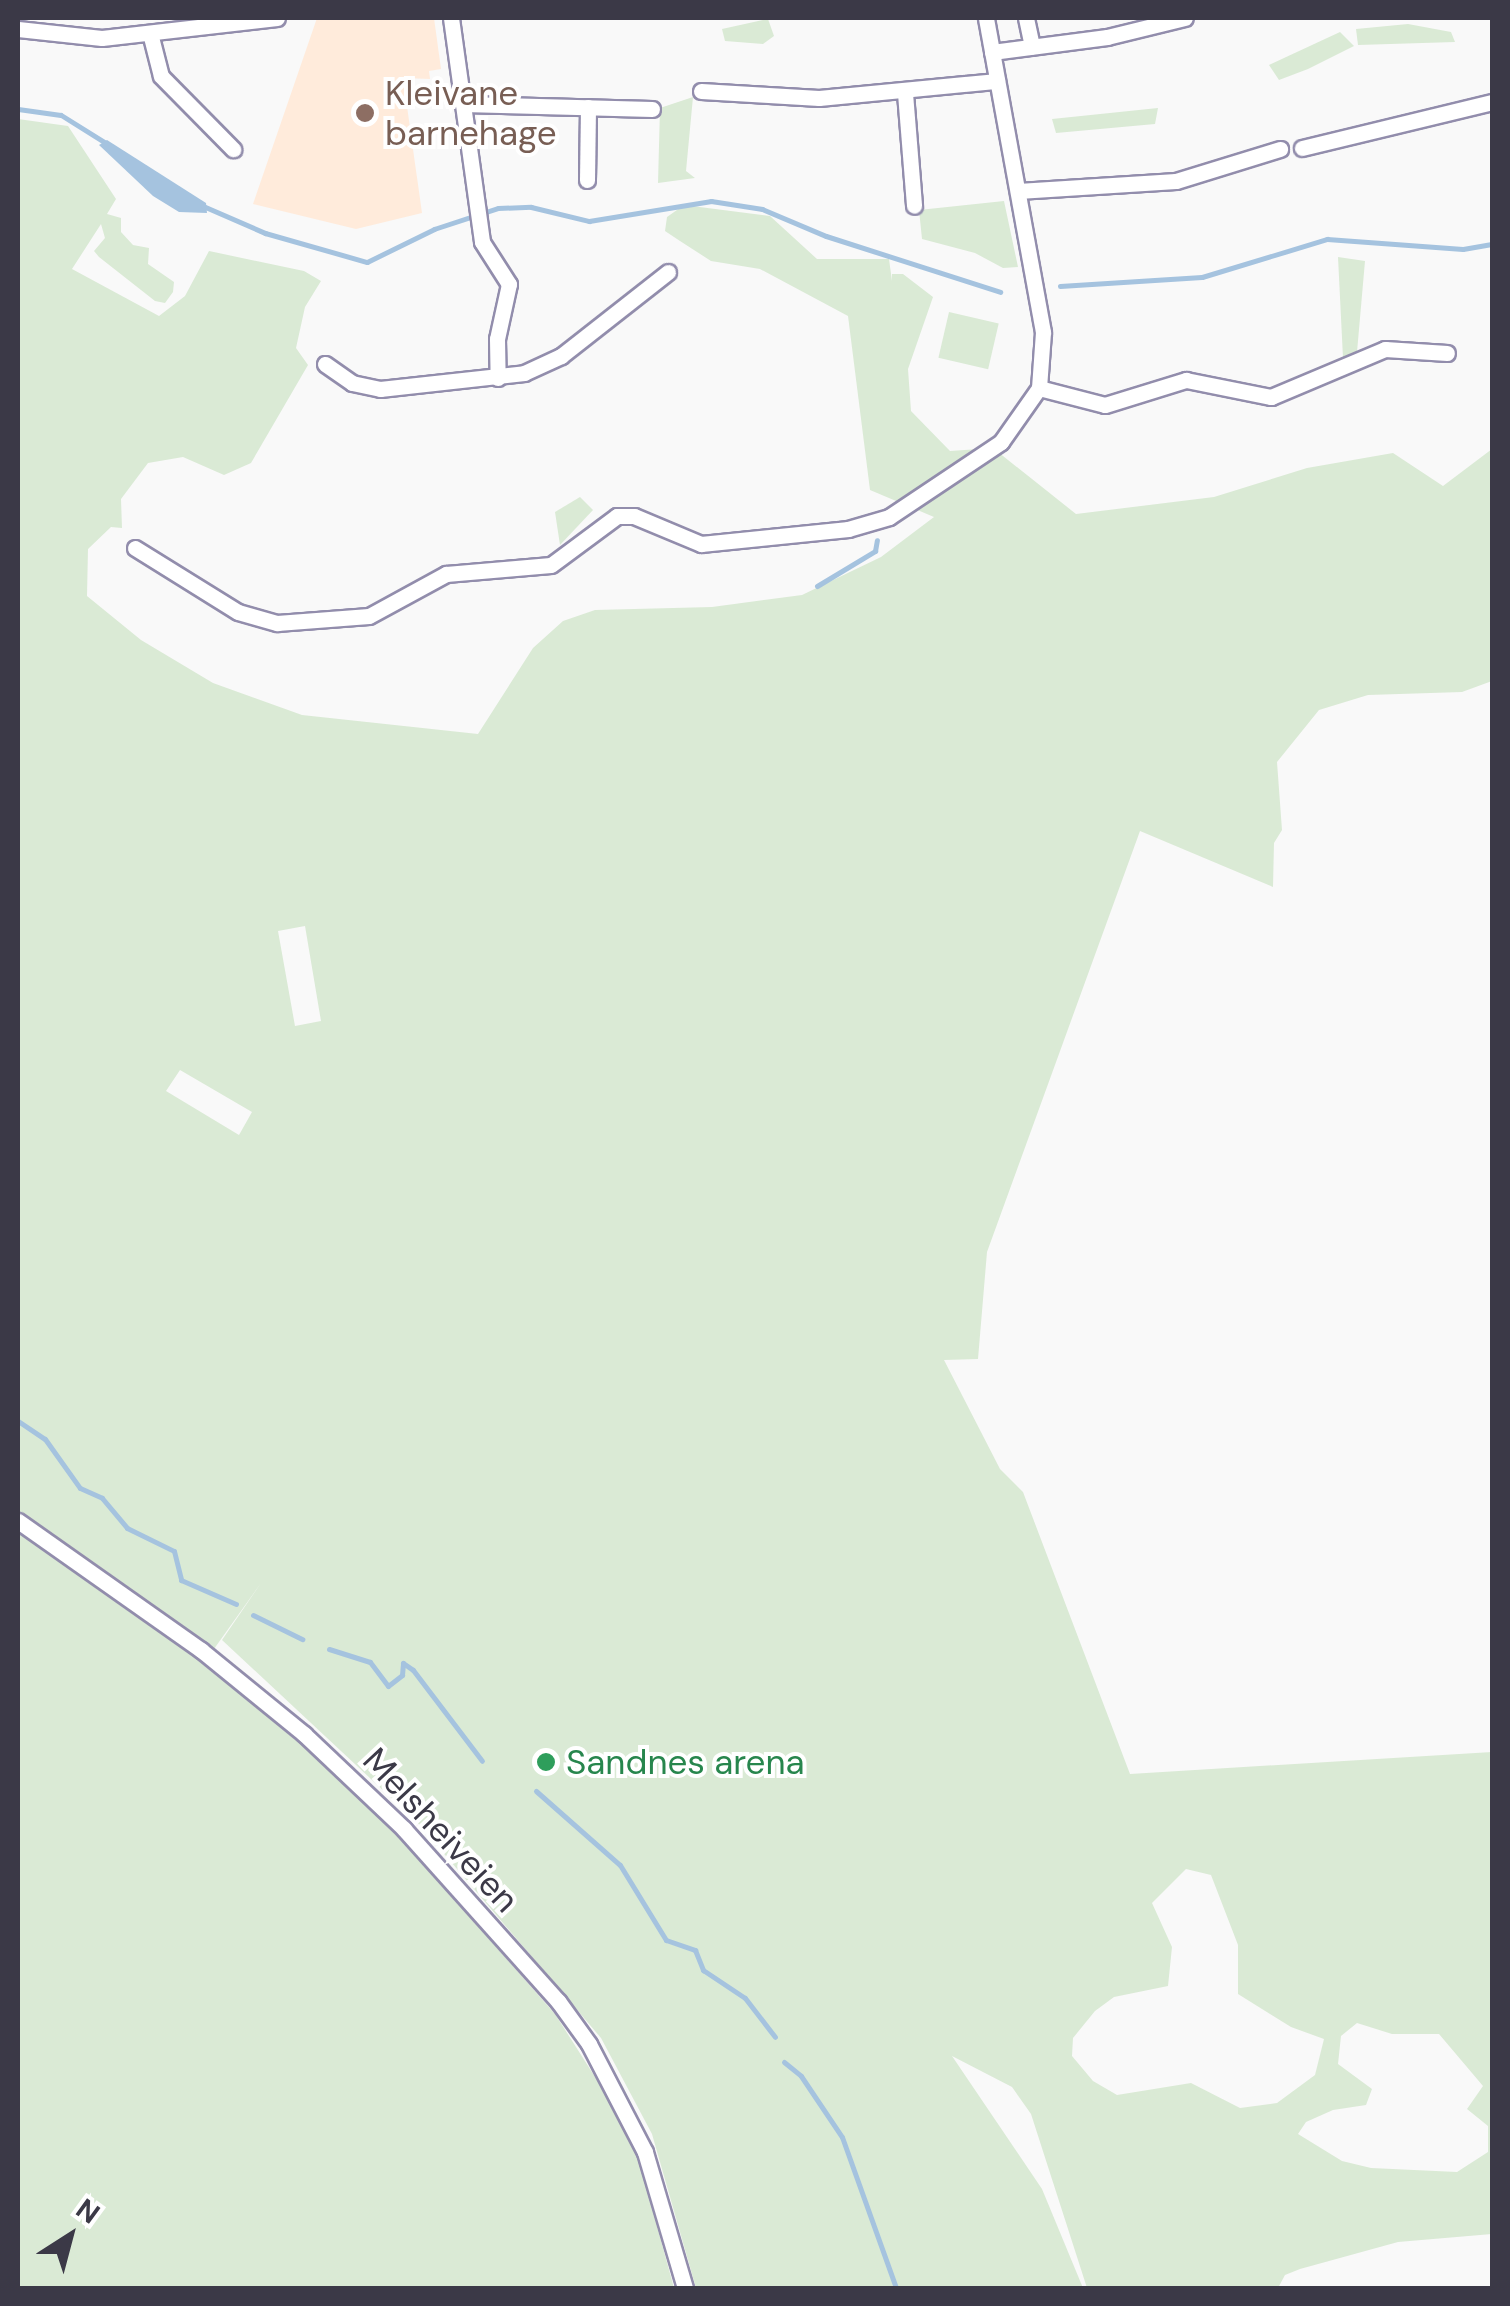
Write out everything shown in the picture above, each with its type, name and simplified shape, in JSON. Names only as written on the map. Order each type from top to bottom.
[{"type":"street","points":[[18,29],[102,38],[276,18]]},
{"type":"street","points":[[452,18],[482,242],[509,284],[497,339],[498,378]]},
{"type":"street","points":[[134,548],[260,622],[361,618],[436,576],[551,566],[618,516],[634,516],[701,544],[870,525],[1001,442],[1039,388],[1043,332],[986,18]]},
{"type":"street","points":[[1026,18],[1032,46]]},
{"type":"street","points":[[992,52],[1185,18]]},
{"type":"street","points":[[150,34],[161,76],[233,149]]},
{"type":"street","points":[[700,91],[819,98],[905,93],[997,81]]},
{"type":"street","points":[[905,93],[914,206]]},
{"type":"street","points":[[1302,148],[1492,102]]},
{"type":"street","points":[[464,104],[652,109]]},
{"type":"street","points":[[587,180],[588,107]]},
{"type":"street","points":[[1018,191],[1176,181],[1280,149]]},
{"type":"street","points":[[326,364],[352,383],[380,388],[498,378],[561,356],[668,272]]},
{"type":"street","points":[[1039,388],[1105,406],[1186,380],[1271,396],[1386,348],[1447,353]]},
{"type":"street","name":"Melsheiveien","points":[[18,1521],[201,1650],[304,1734],[404,1829],[558,2001],[639,2137],[686,2288]]},
{"type":"shaded area","points":[[317,18],[434,18],[441,69],[429,71],[430,79],[403,78],[422,213],[356,229],[253,204]]},
{"type":"green space","points":[[768,19],[774,36],[763,44],[725,41],[722,29]]},
{"type":"green space","points":[[1408,24],[1451,32],[1455,42],[1358,45],[1356,29]]},
{"type":"green space","points":[[1340,32],[1354,46],[1308,69],[1279,80],[1269,65]]},
{"type":"green space","points":[[693,97],[686,171],[695,178],[658,183],[660,108]]},
{"type":"green space","points":[[1158,108],[1155,124],[1056,133],[1052,119]]},
{"type":"green space","points":[[18,119],[68,126],[116,199],[107,214],[121,218],[121,232],[133,245],[149,248],[148,264],[174,282],[173,292],[165,303],[155,301],[99,257],[94,251],[105,238],[101,224],[72,269],[159,316],[185,296],[209,251],[304,271],[321,281],[305,307],[296,348],[308,365],[251,463],[224,475],[183,457],[148,463],[121,499],[122,528],[111,527],[88,549],[87,596],[141,640],[213,683],[302,715],[478,734],[533,648],[563,621],[595,610],[712,607],[802,595],[881,557],[934,517],[870,490],[848,316],[760,269],[711,261],[665,231],[667,217],[684,205],[770,216],[817,259],[889,259],[892,281],[892,274],[903,274],[933,297],[908,369],[911,411],[950,451],[993,448],[1076,514],[1214,497],[1307,468],[1393,453],[1443,486],[1492,449],[1492,681],[1462,692],[1368,695],[1319,710],[1277,762],[1282,830],[1274,843],[1273,887],[1140,831],[987,1252],[978,1359],[944,1360],[1000,1469],[1023,1492],[1130,1774],[1492,1752],[1492,2234],[1398,2242],[1300,2269],[1285,2275],[1278,2288],[1087,2288],[1031,2114],[1012,2087],[952,2056],[1042,2189],[1083,2288],[696,2288],[652,2134],[601,2038],[417,1822],[222,1640],[261,1583],[209,1656],[351,1782],[555,2014],[632,2135],[674,2288],[18,2288]],"holes":[[[305,926],[321,1021],[295,1026],[278,931]],[[180,1070],[252,1112],[239,1135],[166,1091]],[[1186,1869],[1211,1875],[1238,1945],[1238,1994],[1291,2027],[1324,2039],[1315,2075],[1277,2103],[1240,2108],[1191,2083],[1117,2095],[1093,2081],[1072,2056],[1073,2038],[1095,2011],[1114,1997],[1168,1986],[1172,1947],[1152,1903]],[[1357,2023],[1392,2034],[1439,2034],[1483,2086],[1467,2109],[1488,2126],[1488,2152],[1457,2172],[1371,2168],[1342,2161],[1298,2134],[1306,2122],[1333,2110],[1366,2105],[1372,2089],[1338,2064],[1341,2036]]]},
{"type":"green space","points":[[1004,201],[1018,267],[1003,268],[975,253],[922,239],[919,210]]},
{"type":"green space","points":[[1338,257],[1365,261],[1357,352],[1343,358]]},
{"type":"green space","points":[[949,312],[999,323],[988,369],[938,358]]},
{"type":"green space","points":[[580,497],[593,510],[560,545],[555,512]]},
{"type":"water","points":[[107,140],[206,203],[207,213],[179,212],[153,196],[99,145]]},
{"type":"waterway","points":[[18,109],[61,115],[106,143]]},
{"type":"waterway","points":[[203,206],[265,233],[367,262],[434,229],[498,208],[531,207],[589,221],[711,201],[762,209],[826,236],[1000,292]]},
{"type":"waterway","points":[[1060,286],[1202,277],[1327,239],[1463,249],[1492,244]]},
{"type":"waterway","points":[[817,586],[875,551],[877,540]]},
{"type":"waterway","points":[[18,1421],[45,1439],[80,1488],[102,1498],[127,1528],[174,1551],[181,1580],[236,1604]]},
{"type":"waterway","points":[[253,1615],[302,1639]]},
{"type":"waterway","points":[[329,1649],[370,1662],[388,1686],[402,1675],[403,1663],[413,1670],[482,1761]]},
{"type":"waterway","points":[[536,1791],[620,1865],[666,1940],[695,1950],[703,1970],[745,1998],[775,2037]]},
{"type":"waterway","points":[[784,2062],[801,2076],[842,2137],[896,2288]]},
{"type":"place","name":"Kleivane barnehage","points":[[365,113]]},
{"type":"place","name":"Sandnes arena","points":[[546,1762]]}]
